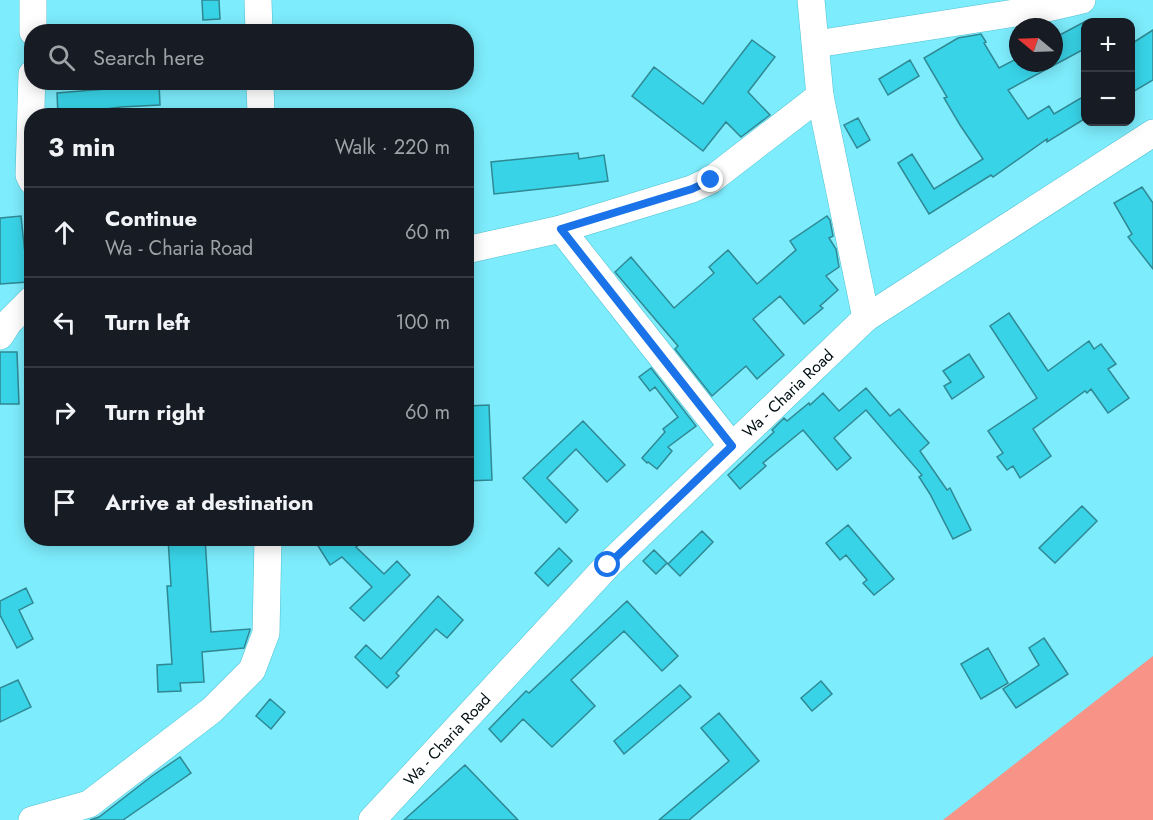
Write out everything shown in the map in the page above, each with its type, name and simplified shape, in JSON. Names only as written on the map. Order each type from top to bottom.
[{"type":"street","points":[[33,0],[33,24]]},
{"type":"street","points":[[258,0],[259,24]]},
{"type":"street","points":[[811,0],[820,96],[867,318]]},
{"type":"street","points":[[816,44],[1047,8],[1082,0]]},
{"type":"street","points":[[31,108],[32,90]]},
{"type":"street","points":[[260,90],[261,108]]},
{"type":"street","points":[[474,248],[561,229],[682,192],[711,180],[820,96]]},
{"type":"street","name":"Wa - Charia Road","points":[[372,820],[608,565],[867,318],[1153,133]]},
{"type":"street","points":[[561,229],[732,446]]},
{"type":"street","points":[[0,336],[9,322],[24,307]]},
{"type":"street","points":[[32,820],[97,812],[212,710],[252,670],[266,633],[268,546]]},
{"type":"shaded area","points":[[1153,656],[1153,820],[943,820]]},
{"type":"building","points":[[202,0],[219,0],[220,19],[203,20]]},
{"type":"building","points":[[1081,24],[1081,51],[1063,60],[1063,33]]},
{"type":"building","points":[[1153,30],[1153,80],[1135,91],[1135,72],[1135,41]]},
{"type":"building","points":[[981,34],[999,68],[1009,63],[1009,72],[1041,72],[1008,90],[1028,119],[1049,106],[1054,114],[1081,98],[1081,121],[1047,142],[1047,139],[993,177],[991,175],[929,214],[898,163],[912,154],[934,189],[983,159],[944,98],[947,97],[924,58],[958,38]]},
{"type":"building","points":[[752,40],[775,57],[748,92],[770,115],[741,137],[726,122],[703,151],[632,96],[654,67],[703,104]]},
{"type":"building","points":[[910,60],[919,76],[888,95],[879,79]]},
{"type":"building","points":[[93,90],[159,90],[160,105],[58,108],[57,93]]},
{"type":"building","points":[[858,118],[870,140],[857,148],[844,125]]},
{"type":"building","points":[[578,153],[579,159],[604,155],[608,181],[494,194],[491,162]]},
{"type":"building","points":[[1142,187],[1153,203],[1153,269],[1128,237],[1132,234],[1114,203]]},
{"type":"building","points":[[21,216],[24,282],[0,284],[0,218]]},
{"type":"building","points":[[827,216],[833,236],[829,238],[836,249],[839,267],[826,276],[838,290],[820,306],[823,308],[804,324],[780,296],[753,319],[784,355],[757,379],[746,366],[712,396],[675,349],[678,346],[615,272],[631,257],[674,308],[714,273],[709,267],[728,250],[757,284],[796,250],[790,241]]},
{"type":"building","points":[[1009,313],[1048,371],[1089,341],[1094,349],[1101,344],[1116,364],[1108,369],[1129,398],[1108,413],[1091,389],[1033,429],[1051,456],[1020,478],[1013,466],[1007,470],[997,457],[1003,453],[988,431],[1037,398],[990,326]]},
{"type":"building","points":[[0,352],[17,352],[19,404],[0,404]]},
{"type":"building","points":[[969,354],[984,377],[952,399],[944,386],[951,382],[943,371]]},
{"type":"building","points":[[651,368],[696,426],[668,447],[672,451],[657,469],[642,458],[665,432],[663,429],[678,417],[655,387],[650,391],[639,377]]},
{"type":"building","points":[[866,388],[890,416],[899,409],[929,443],[920,451],[947,490],[950,488],[971,530],[953,539],[919,477],[922,475],[866,410],[834,438],[851,458],[837,470],[803,430],[763,463],[766,466],[740,489],[728,475],[774,432],[772,430],[784,418],[787,421],[823,393],[839,411]]},
{"type":"building","points":[[489,405],[492,480],[474,481],[474,406]]},
{"type":"building","points":[[583,421],[625,465],[607,482],[576,449],[547,478],[578,510],[566,523],[523,478]]},
{"type":"building","points":[[1082,506],[1097,521],[1055,563],[1039,548]]},
{"type":"building","points":[[848,525],[894,579],[874,595],[863,583],[867,580],[846,555],[840,560],[826,543]]},
{"type":"building","points":[[702,531],[713,542],[680,576],[668,564]]},
{"type":"building","points":[[168,546],[206,546],[211,632],[250,630],[244,648],[202,652],[204,682],[180,683],[181,691],[158,692],[157,665],[172,664],[167,586],[171,586]]},
{"type":"building","points":[[318,546],[357,546],[384,574],[397,561],[410,575],[364,621],[350,608],[372,587],[342,557],[330,565]]},
{"type":"building","points":[[559,548],[572,561],[548,586],[535,573]]},
{"type":"building","points":[[654,550],[667,563],[656,574],[643,561]]},
{"type":"building","points":[[26,588],[33,603],[19,610],[33,639],[17,648],[0,615],[0,601]]},
{"type":"building","points":[[438,596],[463,620],[447,638],[436,629],[396,673],[399,676],[387,688],[355,657],[366,645],[381,659]]},
{"type":"building","points":[[627,601],[678,656],[662,671],[624,631],[571,680],[595,706],[552,747],[523,719],[501,742],[489,729],[526,691],[529,693]]},
{"type":"building","points":[[1044,638],[1068,674],[1016,708],[1003,689],[1039,665],[1029,648]]},
{"type":"building","points":[[988,648],[1008,683],[981,699],[961,664]]},
{"type":"building","points":[[18,680],[31,707],[0,722],[0,688]]},
{"type":"building","points":[[821,681],[832,694],[812,711],[801,698]]},
{"type":"building","points":[[680,685],[691,697],[624,754],[614,741]]},
{"type":"building","points":[[270,699],[285,712],[271,729],[256,716]]},
{"type":"building","points":[[719,713],[759,761],[689,820],[659,820],[729,761],[701,728]]},
{"type":"building","points":[[180,757],[191,773],[123,820],[90,820],[99,817]]},
{"type":"building","points":[[465,765],[518,820],[404,820]]},
{"type":"route","points":[[608,565],[732,446],[561,229],[692,189],[711,180]]}]
